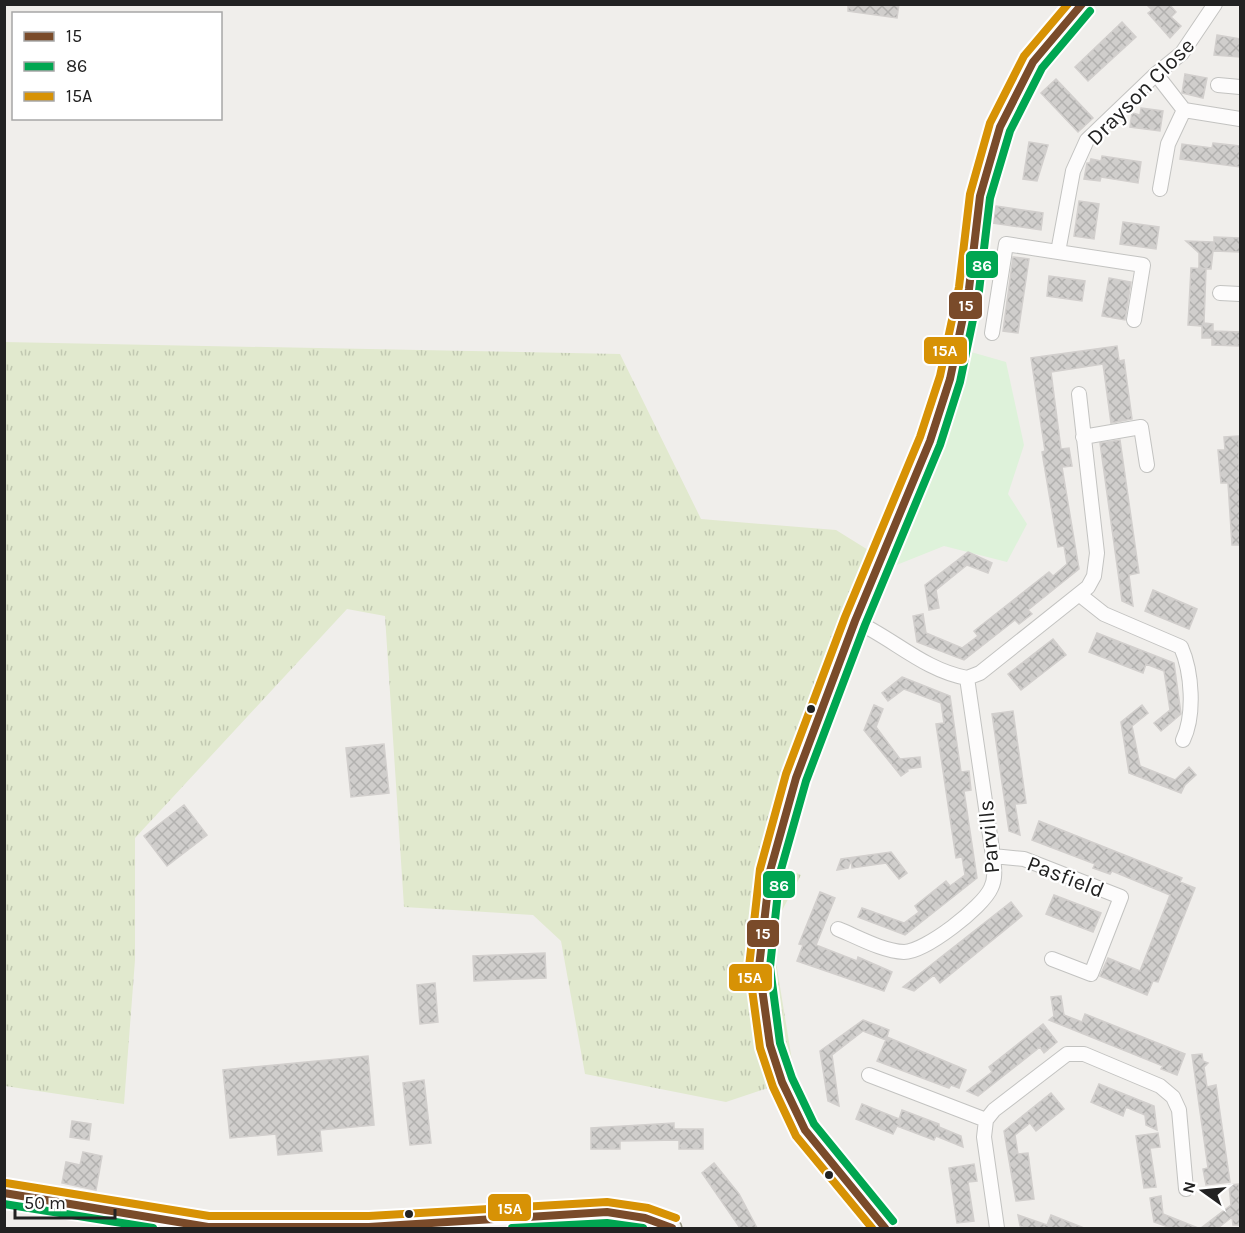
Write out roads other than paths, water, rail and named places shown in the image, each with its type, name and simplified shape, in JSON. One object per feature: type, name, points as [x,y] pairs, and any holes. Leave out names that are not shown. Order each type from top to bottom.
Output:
[{"type":"street","points":[[885,1228],[805,1130],[782,1083],[770,1045],[759,967],[775,846],[796,778],[855,621],[930,441],[950,379],[969,289],[980,196],[989,159],[1000,128],[1033,62],[1055,32],[1082,4]]},
{"type":"street","name":"Drayson Close","points":[[1058,252],[1073,171],[1083,146],[1094,131],[1182,53],[1209,17],[1215,4]]},
{"type":"street","points":[[1156,74],[1184,110],[1240,119]]},
{"type":"street","points":[[1218,85],[1240,87]]},
{"type":"street","points":[[1160,189],[1168,144],[1184,110]]},
{"type":"street","points":[[992,333],[1006,244],[1143,265],[1134,320]]},
{"type":"street","points":[[1220,293],[1240,294]]},
{"type":"street","points":[[855,621],[879,632],[923,663],[967,678],[980,673],[1080,595],[1094,576],[1097,564],[1079,394]]},
{"type":"street","points":[[1083,437],[1141,427],[1147,465]]},
{"type":"street","points":[[1080,595],[1104,614],[1181,647],[1188,662],[1190,726],[1183,740]]},
{"type":"street","name":"Parvills","points":[[838,929],[889,949],[903,952],[915,950],[929,944],[984,899],[995,877],[967,678]]},
{"type":"street","name":"Pasfield","points":[[993,856],[1024,860],[1121,897],[1091,974],[1052,959]]},
{"type":"street","points":[[997,1228],[984,1137],[986,1120],[994,1110],[1067,1054],[1084,1054],[1160,1086],[1173,1097],[1179,1110],[1186,1189]]},
{"type":"street","points":[[869,1075],[986,1120]]},
{"type":"street","points":[[4,1193],[208,1227],[369,1228],[579,1220],[607,1212],[645,1218],[672,1228]]}]
